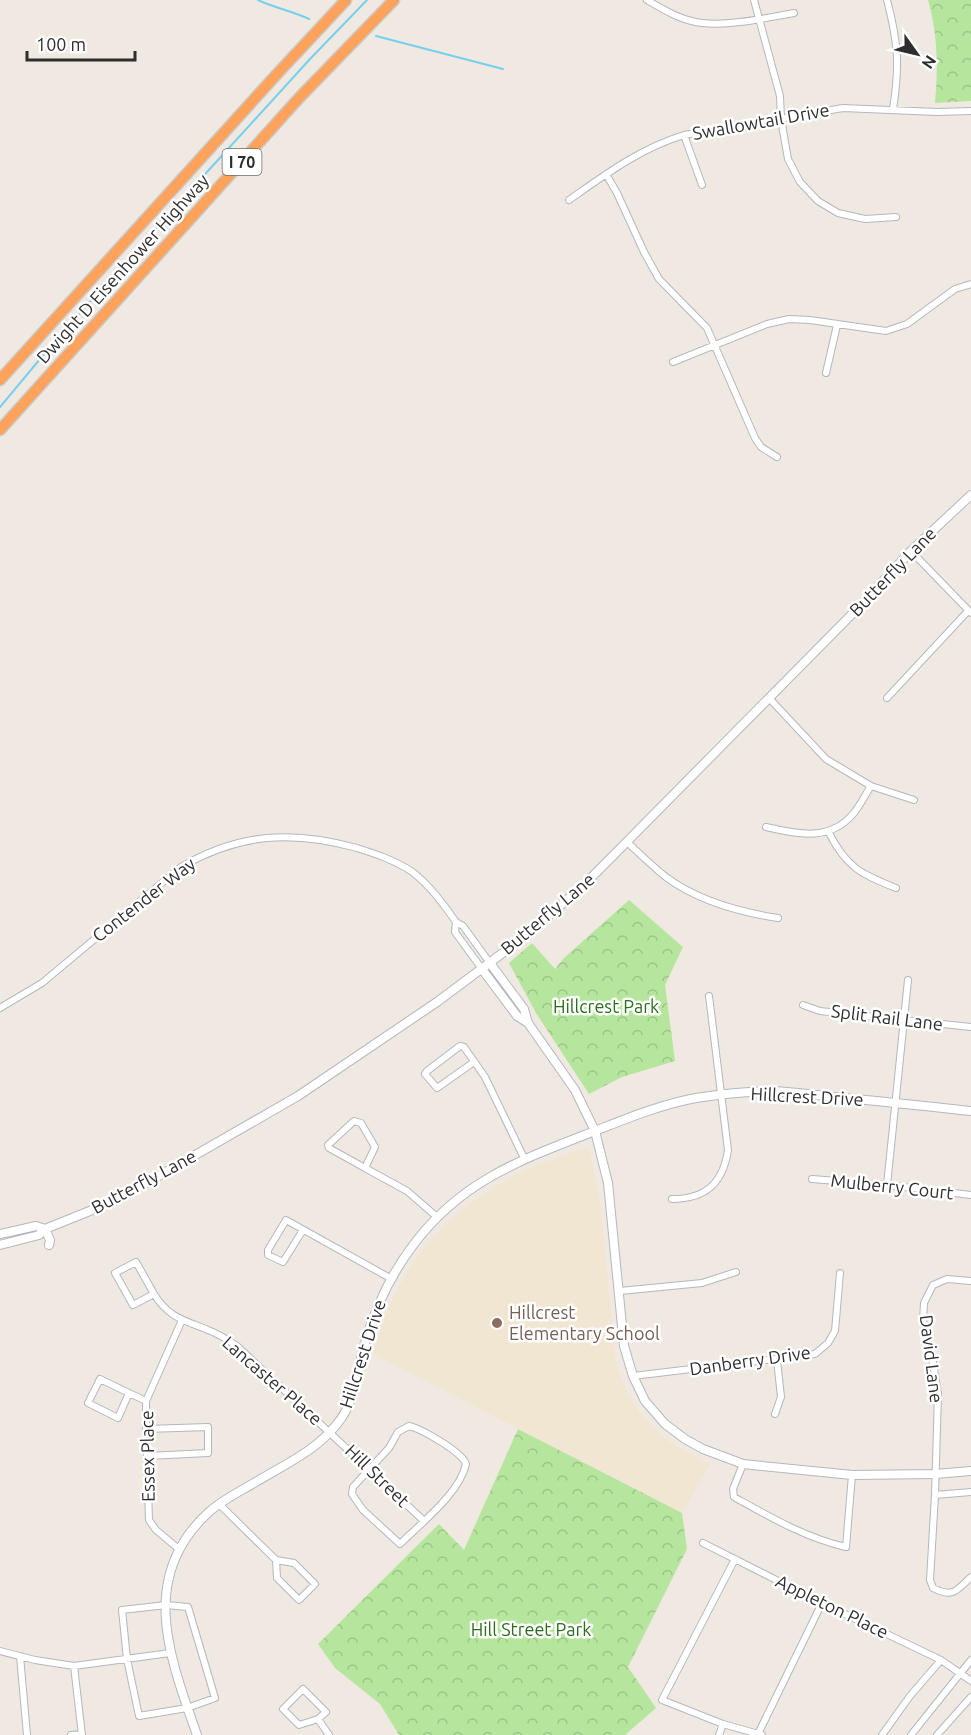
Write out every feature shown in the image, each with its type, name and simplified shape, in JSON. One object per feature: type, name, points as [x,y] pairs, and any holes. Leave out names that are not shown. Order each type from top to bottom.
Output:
[{"type":"highway","name":"Dwight D Eisenhower Highway","points":[[0,380],[276,74],[346,0]]},
{"type":"highway","name":"Dwight D Eisenhower Highway","points":[[0,430],[300,97],[394,0]]},
{"type":"street","points":[[647,0],[668,12],[701,23],[728,23],[794,13]]},
{"type":"street","points":[[754,0],[780,96],[781,119],[791,165],[800,182],[818,201],[851,218],[896,217]]},
{"type":"street","points":[[887,0],[898,54],[893,109]]},
{"type":"street","name":"Swallowtail Drive","points":[[569,200],[606,174],[663,142],[684,135],[843,108],[971,111]]},
{"type":"street","points":[[684,135],[702,185]]},
{"type":"street","points":[[606,174],[618,193],[644,252],[659,279],[707,328],[755,438],[761,447],[777,457]]},
{"type":"street","points":[[673,362],[767,324],[789,319],[810,320],[874,331],[898,328],[916,319],[955,289],[971,284]]},
{"type":"street","points":[[826,373],[837,325]]},
{"type":"street","name":"Butterfly Lane","points":[[0,1245],[42,1232],[117,1200],[298,1096],[437,1002],[490,963],[547,918],[627,842],[911,551],[971,495]]},
{"type":"street","points":[[887,698],[969,612],[911,551]]},
{"type":"street","points":[[769,698],[826,759],[871,786],[914,800]]},
{"type":"street","points":[[766,827],[794,833],[829,833],[853,814],[871,786]]},
{"type":"street","points":[[829,833],[838,851],[862,875],[896,888]]},
{"type":"street","name":"Contender Way","points":[[0,1008],[42,983],[181,867],[214,850],[247,840],[272,837],[299,836],[321,839],[395,861],[428,887],[456,922],[463,926],[490,963]]},
{"type":"street","points":[[627,842],[667,878],[712,902],[749,914],[778,918]]},
{"type":"street","name":"Contender Way","points":[[456,922],[455,932],[482,969]]},
{"type":"street","points":[[490,963],[524,1009],[528,1023],[575,1090],[595,1131],[608,1183],[624,1346],[633,1376],[645,1401],[685,1440],[743,1464],[852,1475],[971,1471]]},
{"type":"street","points":[[482,969],[517,1016],[528,1023]]},
{"type":"street","points":[[887,1185],[908,980]]},
{"type":"street","points":[[672,1199],[691,1197],[710,1187],[722,1174],[728,1150],[709,996]]},
{"type":"street","name":"Split Rail Lane","points":[[803,1005],[819,1011],[971,1027]]},
{"type":"street","points":[[474,1062],[436,1088],[425,1074],[462,1046],[474,1062],[485,1077],[524,1158]]},
{"type":"street","name":"Hillcrest Drive","points":[[197,1735],[170,1653],[166,1623],[167,1583],[180,1550],[197,1525],[219,1504],[312,1448],[338,1424],[349,1403],[378,1302],[390,1278],[413,1244],[437,1216],[476,1184],[524,1158],[595,1131],[651,1111],[721,1094],[772,1091],[971,1111]]},
{"type":"street","points":[[365,1168],[375,1147],[361,1124],[354,1121],[329,1143],[329,1148],[365,1168],[407,1191],[437,1216]]},
{"type":"street","name":"Mulberry Court","points":[[812,1179],[971,1195]]},
{"type":"street","points":[[303,1230],[283,1262],[268,1255],[268,1250],[286,1220],[390,1278]]},
{"type":"street","name":"Butterfly Lane","points":[[0,1234],[36,1226],[42,1232]]},
{"type":"street","name":"Lancaster Place","points":[[154,1294],[133,1305],[115,1273],[136,1262],[154,1294],[167,1311],[182,1320],[210,1330],[237,1346],[330,1431]]},
{"type":"street","points":[[620,1291],[702,1283],[736,1272]]},
{"type":"street","name":"Danberry Drive","points":[[633,1376],[815,1354],[828,1343],[835,1331],[840,1273]]},
{"type":"street","name":"David Lane","points":[[965,1583],[956,1592],[945,1594],[933,1588],[930,1580],[938,1394],[931,1350],[923,1321],[924,1303],[933,1285],[947,1279],[971,1281]]},
{"type":"street","name":"Essex Place","points":[[180,1550],[156,1530],[149,1520],[146,1429],[147,1401],[182,1320]]},
{"type":"street","points":[[775,1413],[781,1397],[777,1360]]},
{"type":"street","points":[[129,1394],[118,1418],[88,1403],[100,1379],[147,1401]]},
{"type":"street","points":[[409,1426],[422,1431],[461,1456],[466,1464],[461,1480],[424,1521],[400,1544],[363,1510],[352,1494],[353,1487],[389,1448],[398,1432],[409,1426]]},
{"type":"street","points":[[146,1429],[208,1427],[208,1453],[148,1456]]},
{"type":"street","name":"Hill Street","points":[[330,1431],[424,1521]]},
{"type":"street","points":[[743,1464],[733,1489],[734,1497],[821,1542],[846,1547],[852,1475]]},
{"type":"street","points":[[935,1495],[971,1492]]},
{"type":"street","points":[[219,1504],[276,1560],[294,1563],[315,1584],[299,1600],[277,1578],[276,1560]]},
{"type":"street","name":"Appleton Place","points":[[703,1543],[941,1660],[971,1681]]},
{"type":"street","points":[[735,1559],[662,1700],[723,1724],[760,1734],[822,1603]]},
{"type":"street","points":[[971,1577],[965,1583],[971,1590]]},
{"type":"street","points":[[166,1605],[188,1606],[215,1698],[187,1708],[139,1716],[127,1659],[122,1610],[166,1605]]},
{"type":"street","points":[[0,1651],[74,1666],[170,1653]]},
{"type":"street","points":[[20,1656],[27,1735]]},
{"type":"street","points":[[882,1735],[910,1696],[941,1660]]},
{"type":"street","points":[[911,1735],[971,1660]]},
{"type":"street","points":[[71,1735],[82,1734],[74,1666]]},
{"type":"street","points":[[303,1689],[326,1712],[318,1719],[299,1725],[283,1709],[303,1689]]},
{"type":"street","points":[[937,1735],[971,1697]]},
{"type":"street","points":[[318,1719],[329,1735]]},
{"type":"street","points":[[719,1735],[723,1724]]},
{"type":"shaded area","name":"Hillcrest Elementary School","points":[[585,1148],[590,1152],[600,1202],[616,1365],[629,1396],[639,1412],[666,1440],[710,1464],[682,1513],[373,1354],[387,1310],[418,1255],[432,1238],[463,1208],[511,1177],[536,1165]]},
{"type":"green space","points":[[928,0],[971,0],[971,101],[935,103],[936,51],[934,26]]},
{"type":"green space","name":"Hillcrest Park","points":[[629,900],[683,947],[665,985],[675,1061],[622,1077],[589,1094],[536,1013],[509,963],[532,943],[555,969],[564,958]]},
{"type":"green space","name":"Hill Street Park","points":[[518,1429],[682,1513],[687,1549],[628,1667],[656,1708],[625,1735],[399,1735],[380,1704],[335,1668],[318,1644],[439,1524],[464,1550]]},
{"type":"waterway","points":[[258,0],[309,19]]},
{"type":"waterway","points":[[0,407],[55,341],[166,217],[367,0]]},
{"type":"waterway","points":[[376,36],[503,69]]},
{"type":"place","name":"Hillcrest Elementary School","points":[[497,1323]]}]
